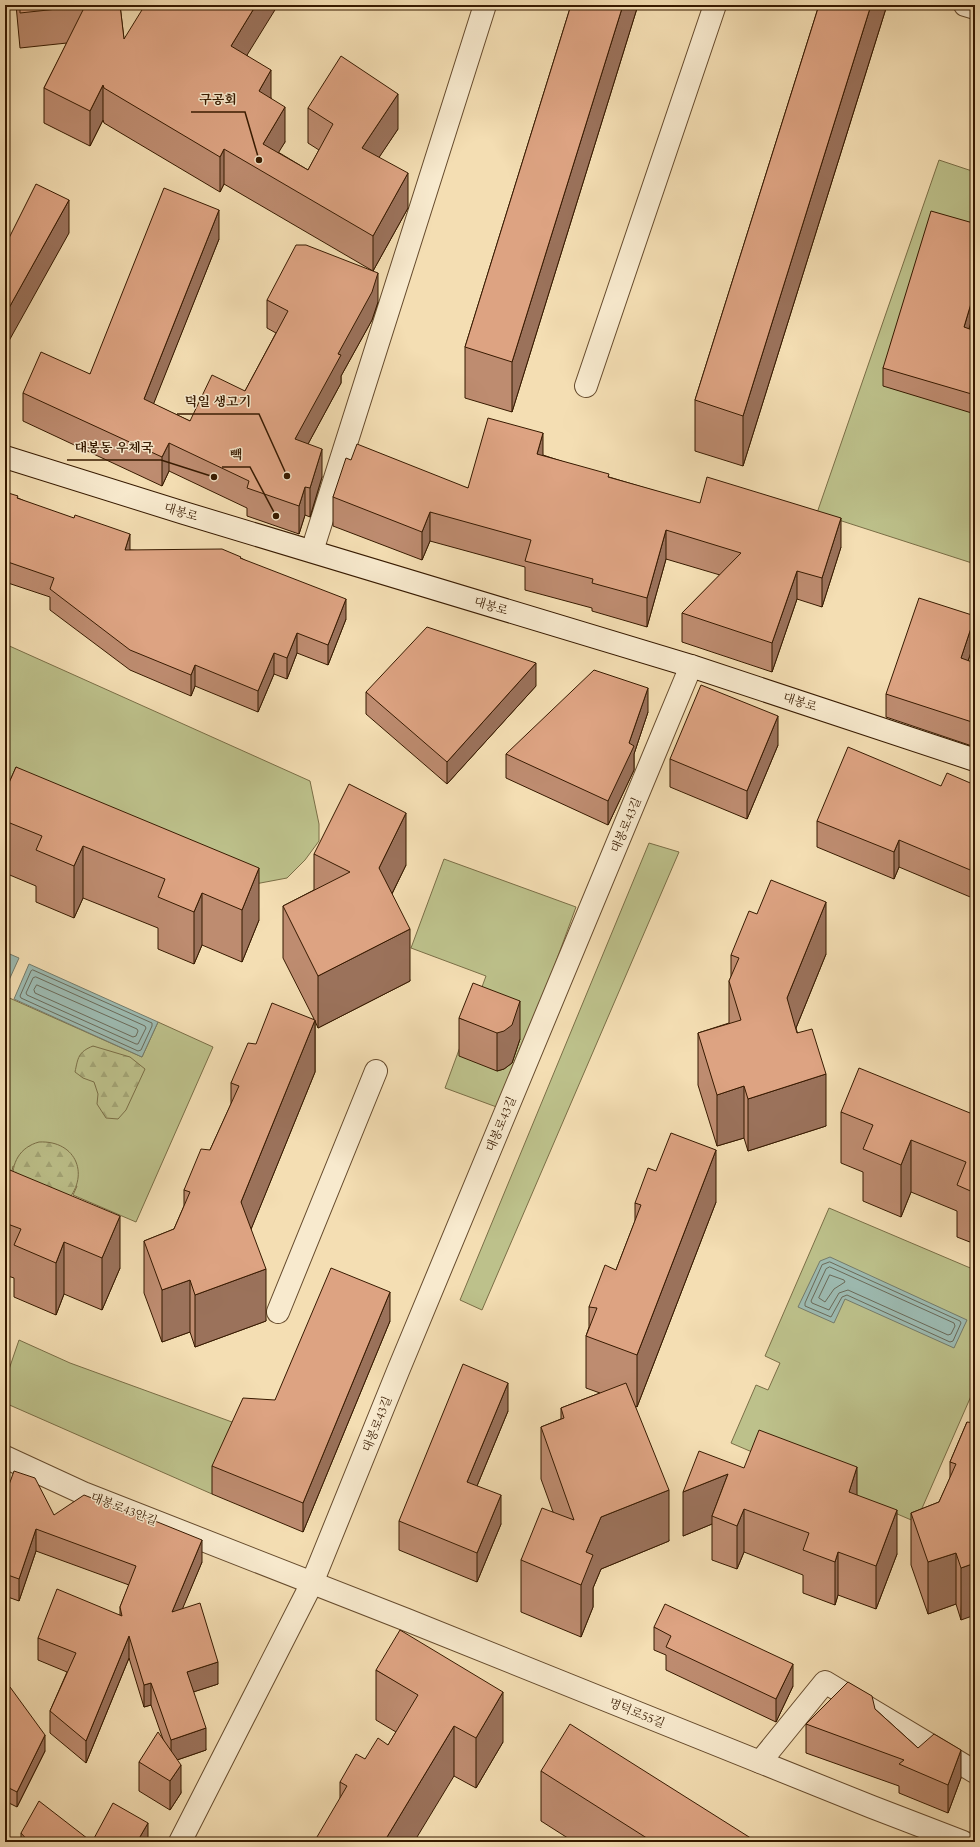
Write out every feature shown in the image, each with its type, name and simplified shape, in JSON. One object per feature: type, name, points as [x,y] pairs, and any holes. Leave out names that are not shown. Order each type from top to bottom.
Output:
[{"type":"street","points":[[312,551],[485,5]]},
{"type":"street","points":[[586,386],[715,5]]},
{"type":"street","points":[[965,5],[975,8]]},
{"type":"street","name":"대봉로","points":[[5,457],[691,666],[975,760]]},
{"type":"street","name":"대봉로43길","points":[[180,1842],[312,1583],[401,1364],[691,666]]},
{"type":"street","points":[[278,1312],[376,1071]]},
{"type":"street","name":"대봉로43안길","points":[[5,1457],[82,1493],[312,1583]]},
{"type":"street","name":"명덕로55길","points":[[312,1583],[963,1842]]},
{"type":"street","points":[[760,1762],[825,1682],[975,1772]]},
{"type":"street","points":[[967,1842],[975,1831]]},
{"type":"green space","points":[[939,160],[975,172],[975,564],[817,513]]},
{"type":"green space","points":[[5,644],[310,781],[319,824],[319,841],[305,860],[287,878],[218,891],[5,796]]},
{"type":"green space","points":[[649,843],[679,852],[482,1310],[460,1300]]},
{"type":"green space","points":[[444,859],[576,907],[502,1109],[445,1088],[486,976],[411,948]]},
{"type":"green space","points":[[5,996],[142,1057],[158,1022],[213,1047],[136,1222],[73,1195],[77,1186],[13,1166],[12,1171],[5,1168]]},
{"type":"green space","points":[[93,1046],[130,1057],[145,1069],[126,1110],[118,1119],[106,1118],[97,1104],[98,1094],[94,1082],[83,1078],[75,1072],[77,1063],[82,1053]]},
{"type":"green space","points":[[39,1142],[52,1143],[63,1147],[71,1154],[76,1162],[78,1172],[77,1182],[73,1193],[65,1203],[13,1182],[15,1162],[18,1157],[32,1144]]},
{"type":"green space","points":[[829,1208],[975,1270],[975,1387],[916,1522],[731,1443],[756,1385],[768,1390],[780,1363],[765,1356]]},
{"type":"green space","points":[[19,1340],[70,1363],[243,1426],[212,1494],[5,1403],[5,1381]]},
{"type":"water","points":[[5,952],[19,958],[5,989]]},
{"type":"water","points":[[29,964],[158,1022],[142,1057],[14,999]]},
{"type":"water","points":[[830,1257],[967,1320],[954,1348],[845,1299],[834,1323],[798,1307],[820,1261]]},
{"type":"building","points":[[20,5],[120,5],[124,39],[145,5],[256,5],[231,46],[271,70],[259,91],[285,107],[263,144],[308,170],[333,124],[308,108],[341,56],[398,94],[362,148],[408,173],[373,236],[224,149],[220,157],[104,88],[103,85],[90,111],[44,88],[85,6],[20,13]]},
{"type":"building","points":[[571,5],[623,5],[512,362],[465,347]]},
{"type":"building","points":[[819,5],[871,5],[743,416],[695,400]]},
{"type":"building","points":[[36,184],[69,200],[5,315],[5,246]]},
{"type":"building","points":[[164,188],[219,210],[144,399],[190,421],[212,375],[245,391],[288,311],[267,300],[296,245],[306,245],[378,273],[372,292],[338,354],[341,355],[295,439],[322,449],[310,488],[305,487],[299,506],[247,488],[249,481],[169,443],[162,457],[23,393],[41,352],[90,374]]},
{"type":"building","points":[[931,211],[973,223],[975,216],[975,290],[964,327],[975,331],[975,395],[883,368]]},
{"type":"building","points":[[488,418],[543,433],[537,454],[609,474],[608,477],[700,503],[707,477],[841,518],[822,578],[797,571],[772,643],[682,613],[741,553],[666,530],[647,598],[592,583],[593,579],[525,561],[531,540],[430,512],[422,532],[333,497],[346,458],[351,460],[357,444],[468,488]]},
{"type":"building","points":[[5,492],[18,496],[17,498],[74,518],[75,515],[130,534],[125,550],[222,549],[241,557],[240,558],[346,599],[328,645],[297,633],[287,658],[274,653],[258,691],[195,665],[191,675],[130,650],[50,589],[54,578],[5,561],[5,548],[8,540],[5,539]]},
{"type":"building","points":[[919,598],[975,616],[961,658],[975,663],[975,723],[886,694]]},
{"type":"building","points":[[427,627],[536,663],[447,762],[366,692]]},
{"type":"building","points":[[594,670],[648,688],[629,743],[634,746],[608,801],[506,754]]},
{"type":"building","points":[[701,685],[778,716],[747,791],[670,759]]},
{"type":"building","points":[[848,747],[941,786],[947,773],[975,785],[975,872],[899,840],[894,852],[817,821]]},
{"type":"building","points":[[16,767],[259,868],[242,910],[202,893],[194,912],[158,897],[165,879],[83,846],[74,866],[36,850],[42,836],[5,821],[5,792]]},
{"type":"building","points":[[349,784],[406,813],[379,868],[410,929],[318,976],[283,906],[350,872],[314,854]]},
{"type":"building","points":[[771,880],[826,902],[787,998],[797,1033],[812,1029],[826,1074],[748,1099],[744,1086],[717,1095],[698,1033],[741,1020],[729,981],[739,958],[731,955],[749,911],[757,914]]},
{"type":"building","points":[[473,983],[520,1001],[512,1025],[504,1031],[497,1033],[459,1018]]},
{"type":"building","points":[[272,1003],[315,1020],[241,1202],[266,1269],[195,1295],[190,1280],[162,1290],[144,1241],[174,1229],[190,1192],[184,1190],[201,1149],[210,1150],[239,1086],[231,1083],[248,1043],[256,1044]]},
{"type":"building","points":[[859,1068],[975,1115],[975,1193],[957,1185],[966,1162],[911,1140],[901,1165],[863,1149],[873,1125],[841,1112]]},
{"type":"building","points":[[671,1133],[716,1150],[637,1355],[586,1336],[597,1308],[589,1307],[605,1265],[616,1270],[641,1205],[635,1203],[648,1168],[656,1171]]},
{"type":"building","points":[[5,1168],[120,1216],[102,1258],[64,1242],[56,1263],[14,1245],[21,1229],[5,1223]]},
{"type":"building","points":[[331,1268],[390,1292],[303,1503],[212,1466],[243,1398],[275,1400]]},
{"type":"building","points":[[463,1364],[508,1383],[467,1482],[501,1495],[477,1553],[399,1521]]},
{"type":"building","points":[[626,1383],[669,1490],[601,1517],[586,1552],[593,1555],[581,1585],[521,1560],[542,1508],[574,1520],[541,1427],[564,1418],[561,1408]]},
{"type":"building","points":[[967,1422],[975,1423],[975,1563],[961,1568],[956,1553],[928,1562],[911,1513],[939,1502],[956,1464],[950,1462]]},
{"type":"building","points":[[759,1430],[857,1467],[849,1492],[897,1510],[876,1566],[838,1552],[835,1562],[803,1550],[809,1533],[744,1509],[737,1526],[712,1516],[728,1474],[683,1492],[699,1451],[744,1468]]},
{"type":"building","points":[[14,1471],[35,1478],[54,1515],[84,1495],[202,1540],[172,1612],[200,1603],[218,1662],[187,1672],[206,1728],[171,1740],[151,1683],[144,1685],[129,1636],[86,1741],[50,1711],[76,1653],[38,1638],[57,1589],[122,1616],[120,1607],[136,1566],[36,1529],[19,1579],[5,1574],[5,1493]]},
{"type":"building","points":[[665,1604],[793,1664],[776,1699],[666,1647],[671,1636],[654,1627]]},
{"type":"building","points":[[400,1630],[503,1692],[476,1738],[454,1726],[384,1842],[314,1842],[347,1786],[340,1782],[356,1754],[365,1759],[378,1738],[388,1745],[418,1695],[376,1670]]},
{"type":"building","points":[[848,1682],[872,1696],[875,1709],[918,1748],[934,1734],[961,1750],[948,1785],[899,1764],[904,1760],[806,1724]]},
{"type":"building","points":[[10,1687],[45,1735],[17,1792],[5,1786],[5,1697]]},
{"type":"building","points":[[570,1724],[757,1842],[653,1842],[541,1771]]},
{"type":"building","points":[[158,1732],[181,1765],[170,1781],[139,1762]]},
{"type":"building","points":[[39,1801],[92,1842],[29,1842],[21,1833]]},
{"type":"building","points":[[113,1803],[148,1823],[137,1842],[92,1842]]},
{"type":"place","name":"구공회","points":[[259,160]]},
{"type":"place","name":"덕일 생고기","points":[[287,476]]},
{"type":"place","name":"대봉동 우체국","points":[[214,477]]},
{"type":"place","name":"빽","points":[[276,516]]}]
